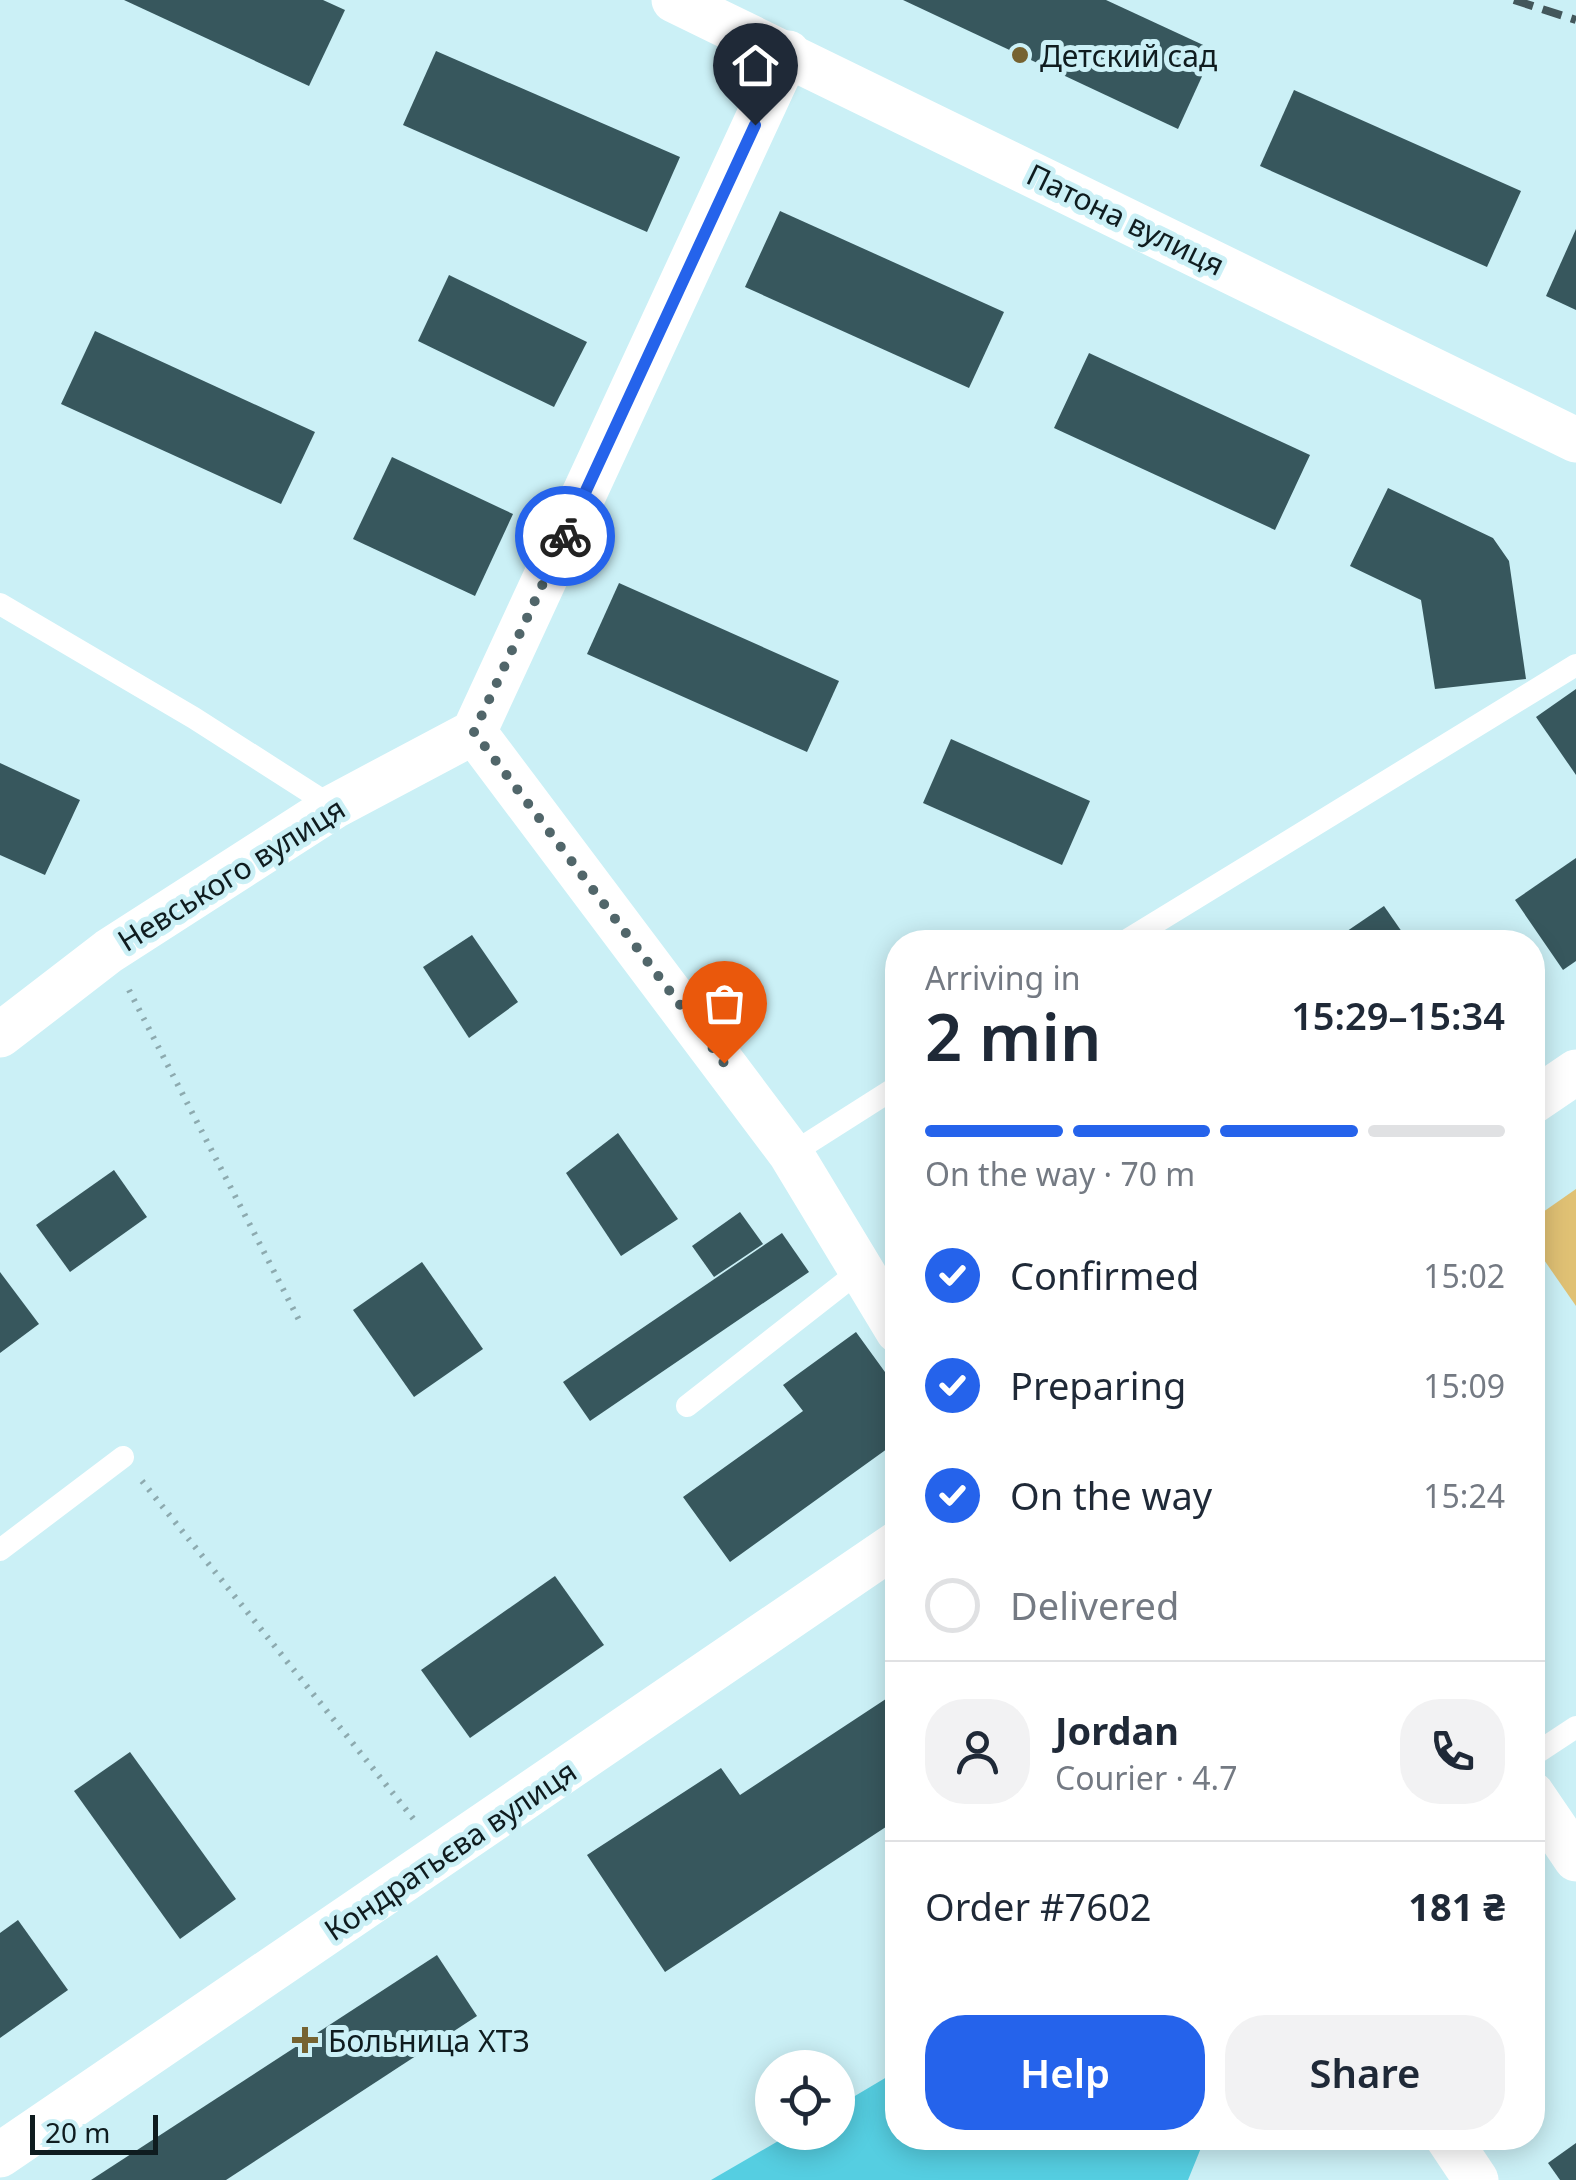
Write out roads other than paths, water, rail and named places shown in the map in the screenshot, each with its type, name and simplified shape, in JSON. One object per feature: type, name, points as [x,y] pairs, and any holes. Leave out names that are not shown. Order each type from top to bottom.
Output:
[{"type":"street","name":"Патона вулиця","points":[[674,0],[1576,440]]},
{"type":"street","points":[[788,53],[474,732],[792,1154],[885,1309]]},
{"type":"street","name":"Невського вулиця","points":[[0,1034],[109,951],[333,807],[474,732]]},
{"type":"street","points":[[1545,1093],[1576,1072]]},
{"type":"street","name":"Кондратьєва вулиця","points":[[0,2155],[885,1552]]},
{"type":"street","points":[[1545,1813],[1576,1859]]},
{"type":"street","points":[[1456,2150],[1476,2180]]},
{"type":"lane","points":[[0,604],[194,718],[333,807]]},
{"type":"lane","points":[[1144,930],[1576,665]]},
{"type":"lane","points":[[792,1154],[885,1094]]},
{"type":"lane","points":[[687,1406],[862,1270]]},
{"type":"lane","points":[[0,1550],[122,1457]]},
{"type":"lane","points":[[1545,1747],[1576,1727]]},
{"type":"water","points":[[885,2078],[885,2150],[1200,2150],[1188,2180],[711,2180],[763,2150],[855,2150],[855,2096]]},
{"type":"railway","points":[[1514,0],[1576,20]]},
{"type":"place","name":"Детский сад","points":[[1020,55]]},
{"type":"place","name":"Больница ХТЗ","points":[[305,2040]]}]
